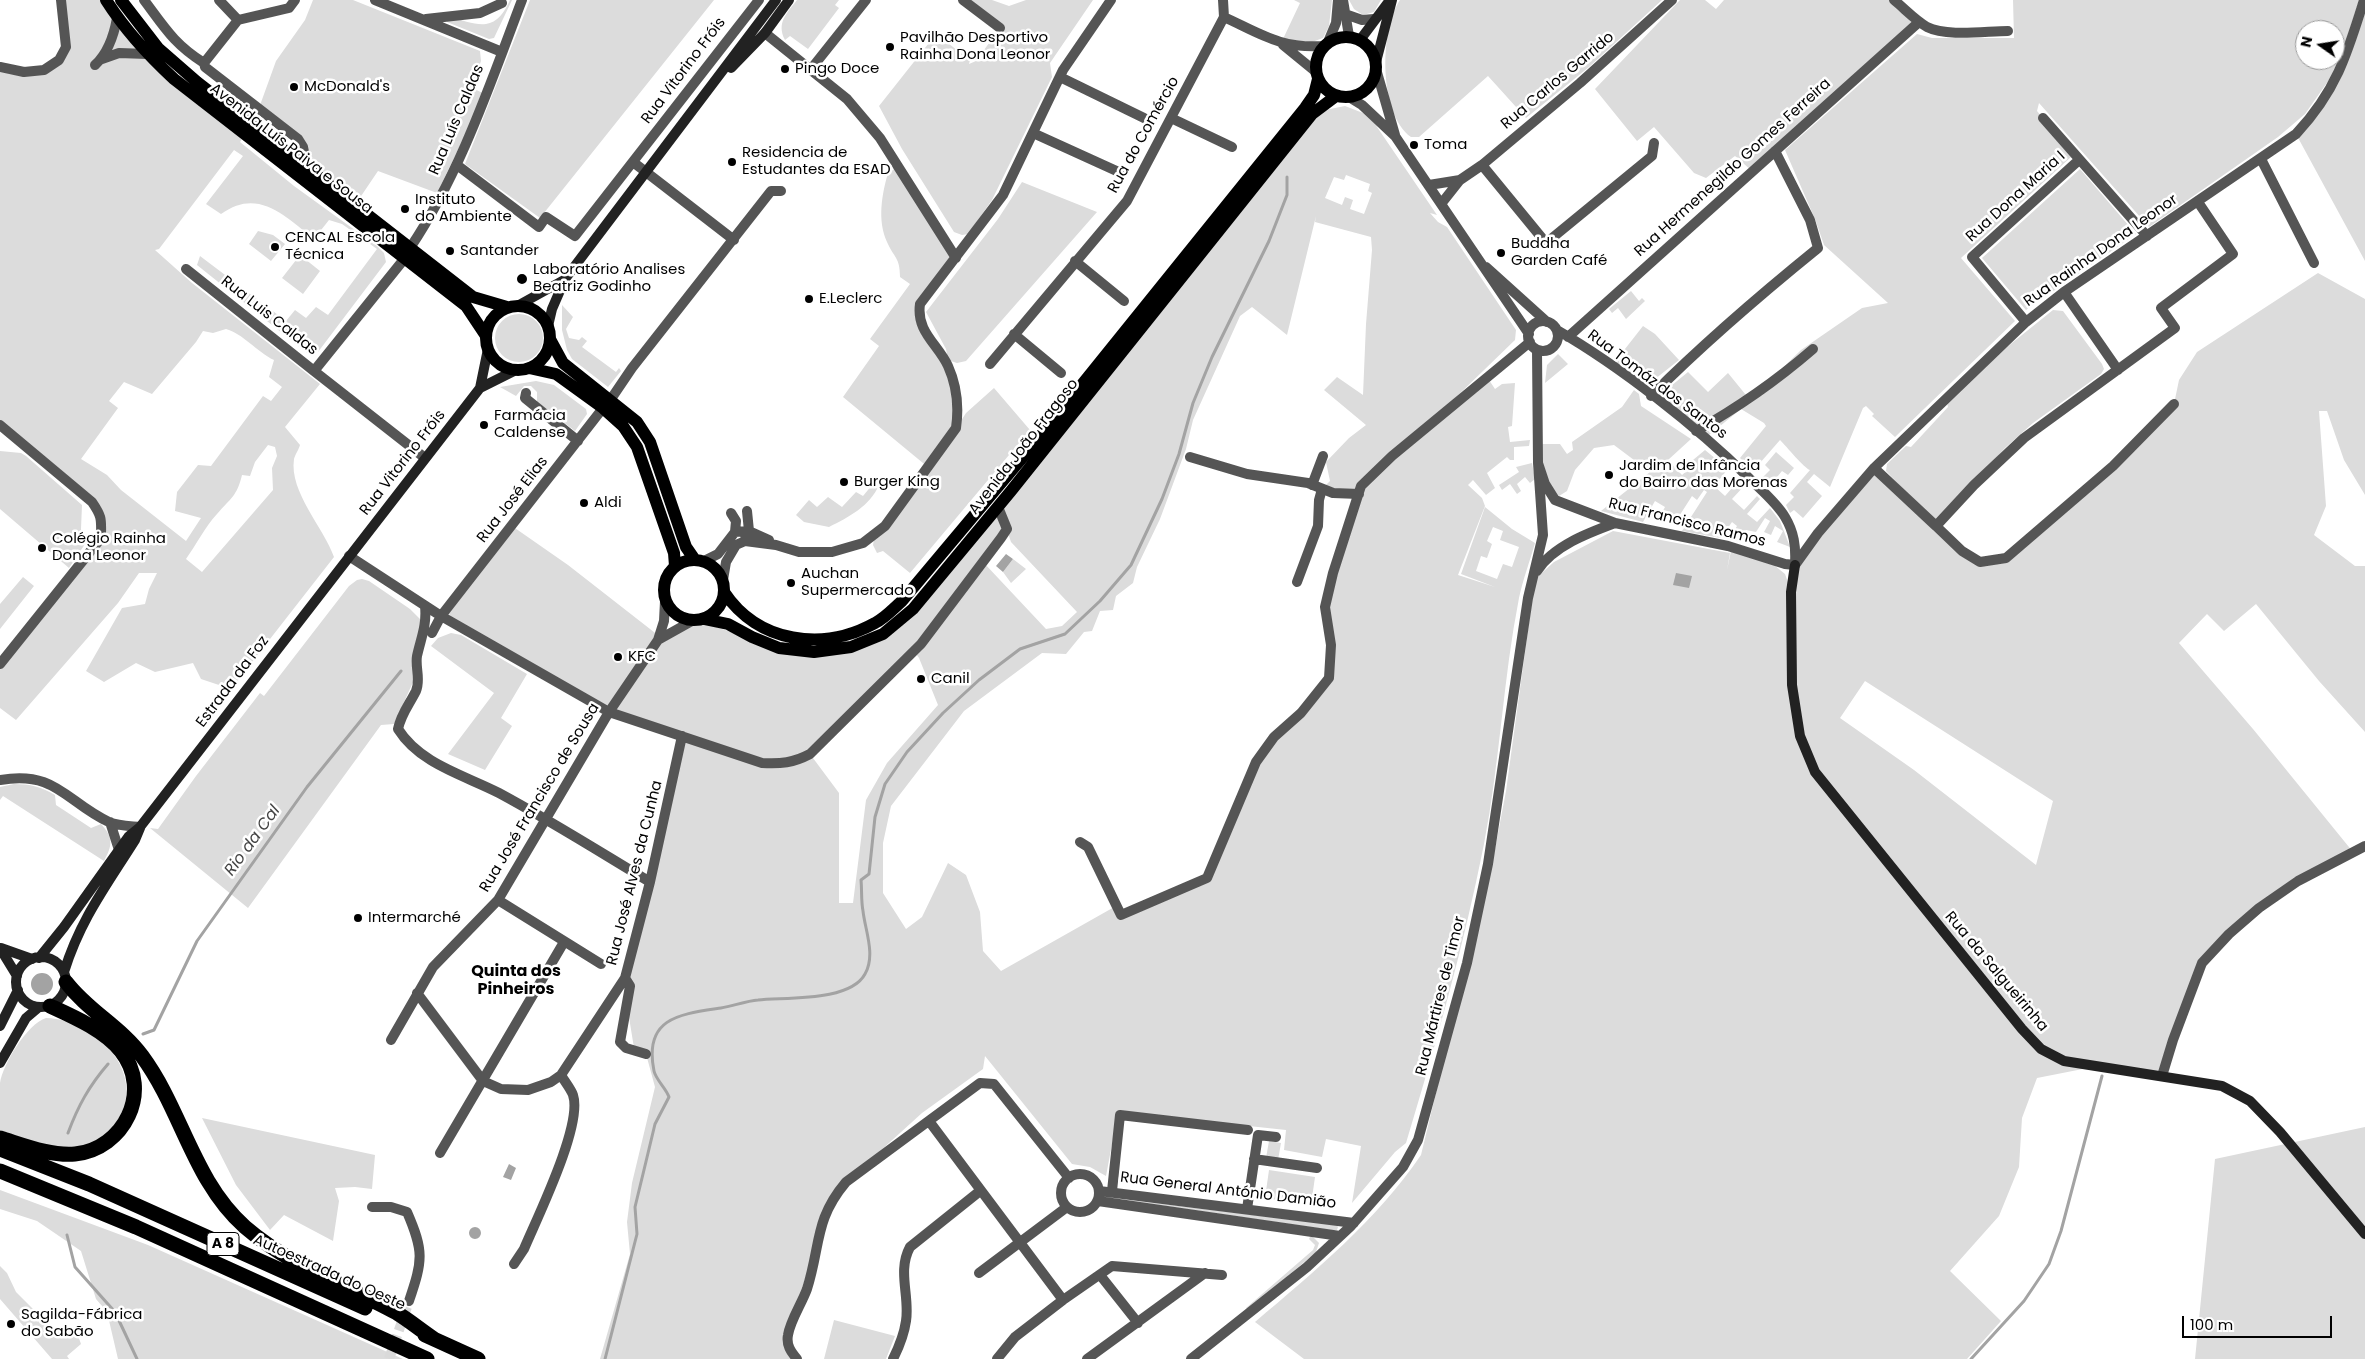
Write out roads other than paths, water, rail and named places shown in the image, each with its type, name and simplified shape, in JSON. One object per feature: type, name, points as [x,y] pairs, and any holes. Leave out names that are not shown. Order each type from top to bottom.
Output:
[{"type":"highway","points":[[65,977],[85,1004],[123,1034],[142,1055],[165,1091],[204,1177],[244,1225],[268,1245],[295,1262],[398,1314],[434,1339]]},
{"type":"highway","points":[[6,1145],[60,1154],[96,1149],[115,1136],[128,1118],[132,1107],[134,1081],[131,1069],[120,1050],[94,1030],[44,1007]]},
{"type":"highway","name":"Autoestrada do Oeste","points":[[6,1145],[478,1359]]},
{"type":"highway","name":"A 8","points":[[0,1171],[136,1227],[427,1359]]},
{"type":"main road","name":"Avenida Luís Paiva e Sousa","points":[[106,0],[117,18],[147,54],[174,79],[407,253],[473,297],[513,306]]},
{"type":"main road","name":"Avenida Luís Paiva e Sousa","points":[[121,0],[158,48],[182,70],[307,167],[466,306],[487,342]]},
{"type":"main road","name":"Rua Vitorino Fróis","points":[[549,333],[552,309],[565,279],[776,0]]},
{"type":"main road","name":"Rua Vitorino Fróis","points":[[702,100],[765,33],[789,0]]},
{"type":"main road","points":[[1354,38],[1391,0]]},
{"type":"main road","points":[[1376,66],[1373,53],[1354,38],[1338,37],[1326,44],[1317,58],[1317,76],[1323,86],[1343,96],[1368,88],[1376,66],[1391,0]]},
{"type":"main road","points":[[755,26],[765,33]]},
{"type":"main road","name":"Avenida João Fragoso","points":[[723,586],[736,608],[752,623],[782,636],[814,639],[848,635],[876,622],[902,601],[1038,439],[1305,108],[1314,95],[1317,76]]},
{"type":"main road","name":"Avenida João Fragoso","points":[[698,620],[728,624],[779,648],[814,652],[850,648],[883,634],[913,609],[998,507],[1312,114],[1343,96]]},
{"type":"main road","name":"Rua Vitorino Fróis","points":[[513,306],[565,279]]},
{"type":"main road","points":[[675,566],[674,553],[637,447],[607,404],[564,363],[537,312],[513,306],[492,318],[487,342],[499,364],[516,370],[529,368],[556,374],[607,404],[637,422],[650,442],[686,547],[700,560],[718,572],[723,586],[718,608],[698,620],[676,615],[665,601],[664,583],[675,566],[683,561],[700,560]]},
{"type":"main road","points":[[529,368],[544,357],[549,333]]},
{"type":"main road","name":"Rua Vitorino Fróis","points":[[480,388],[487,342]]},
{"type":"main road","name":"Rua Vitorino Fróis","points":[[349,556],[480,388],[516,370]]},
{"type":"main road","name":"Estrada da Foz","points":[[35,958],[64,927],[129,836],[140,827],[349,556]]},
{"type":"main road","name":"Rua da Salgueirinha","points":[[1795,565],[1791,592],[1792,685],[1800,736],[1815,772],[2016,1022],[2041,1049],[2064,1061],[2222,1086],[2250,1101],[2280,1132],[2365,1234]]},
{"type":"main road","name":"Estrada da Foz","points":[[65,977],[72,946],[81,924],[135,840],[140,827]]},
{"type":"main road","points":[[0,948],[17,976],[18,990],[26,1002],[44,1007]]},
{"type":"main road","points":[[0,948],[35,958],[54,961],[65,977],[62,997],[26,1018],[0,1063]]},
{"type":"main road","points":[[17,976],[25,964],[35,958]]},
{"type":"main road","points":[[0,1026],[18,990]]},
{"type":"street","points":[[0,67],[24,72],[44,70],[59,60],[66,47],[61,0]]},
{"type":"street","points":[[144,0],[169,36],[187,53],[204,63],[205,67],[298,139],[303,147],[307,167]]},
{"type":"street","points":[[219,0],[238,20]]},
{"type":"street","points":[[204,63],[238,20],[289,8],[295,0]]},
{"type":"street","points":[[375,0],[502,52]]},
{"type":"street","name":"Rua Luís Caldas","points":[[407,253],[457,166],[522,0]]},
{"type":"street","name":"Rua Vitorino Fróis","points":[[457,166],[539,226],[546,217],[575,236],[758,0]]},
{"type":"street","points":[[963,0],[1000,28]]},
{"type":"street","points":[[736,545],[745,542],[776,545],[800,552],[832,552],[863,543],[885,526],[929,468],[956,428],[958,411],[954,381],[948,365],[930,341],[920,322],[920,304],[1003,195],[1060,77],[1111,0]]},
{"type":"street","points":[[1223,0],[1224,17],[1280,42],[1304,47],[1326,44],[1336,23],[1338,0]]},
{"type":"street","points":[[1342,0],[1354,38]]},
{"type":"street","name":"Rua Carlos Garrido","points":[[1441,204],[1460,180],[1482,165],[1580,83],[1672,0]]},
{"type":"street","points":[[1894,0],[1930,28],[1947,32],[2008,31]]},
{"type":"street","name":"Rua Rainha Dona Leonor","points":[[1795,565],[1818,533],[1874,468],[2026,322],[2064,292],[2296,134],[2316,111],[2332,87],[2346,58],[2364,0]]},
{"type":"street","points":[[812,69],[863,1]]},
{"type":"street","points":[[423,19],[480,13],[502,3]]},
{"type":"street","points":[[1345,14],[1362,20],[1374,19]]},
{"type":"street","name":"Rua do Comércio","points":[[990,364],[1127,200],[1224,17]]},
{"type":"street","points":[[117,18],[114,34],[99,62],[119,53],[147,54]]},
{"type":"street","name":"Rua Hermenegildo Gomes Ferreira","points":[[1568,337],[1920,22]]},
{"type":"street","points":[[765,33],[847,99],[880,138],[956,258]]},
{"type":"street","points":[[1280,42],[1317,76]]},
{"type":"street","points":[[1376,66],[1396,136]]},
{"type":"street","points":[[1060,77],[1144,118]]},
{"type":"street","points":[[1343,96],[1362,105],[1396,136],[1529,338],[1538,350],[1548,350],[1554,347],[1558,337],[1557,330],[1501,278],[1478,260]]},
{"type":"street","points":[[1171,118],[1232,147]]},
{"type":"street","name":"Rua Dona Maria I","points":[[2043,118],[2148,236]]},
{"type":"street","points":[[1033,133],[1121,173]]},
{"type":"street","points":[[1482,165],[1546,243],[1652,156],[1654,142]]},
{"type":"street","points":[[1651,396],[1680,366],[1751,303],[1818,248],[1810,220],[1774,151]]},
{"type":"street","points":[[2261,159],[2314,263]]},
{"type":"street","name":"Rua Dona Maria I","points":[[2026,322],[1972,257],[2079,160]]},
{"type":"street","points":[[634,162],[734,240]]},
{"type":"street","name":"Rua Carlos Garrido","points":[[1429,186],[1460,180]]},
{"type":"street","name":"Rua José Elias","points":[[428,632],[437,627],[444,613],[607,404],[632,368],[771,192],[781,190]]},
{"type":"street","points":[[1936,526],[1974,485],[2024,438],[2175,328],[2161,308],[2233,254],[2198,202]]},
{"type":"street","name":"Rua Luis Caldas","points":[[186,269],[314,371],[407,253]]},
{"type":"street","points":[[1075,261],[1124,302]]},
{"type":"street","points":[[2064,292],[2118,370]]},
{"type":"street","points":[[1080,842],[1088,847],[1121,914],[1208,878],[1256,762],[1274,737],[1301,713],[1329,678],[1331,645],[1326,607],[1333,573],[1361,486],[1392,456],[1529,338],[1535,324],[1547,322]]},
{"type":"street","name":"Rua Tomáz dos Santos","points":[[1557,330],[1651,396],[1696,431],[1726,456],[1777,505],[1790,528],[1796,545],[1795,565]]},
{"type":"street","points":[[1014,334],[1061,373]]},
{"type":"street","points":[[1696,431],[1737,409],[1814,349]]},
{"type":"street","name":"Rua Francisco Ramos","points":[[1538,350],[1538,462],[1542,510],[1541,545]]},
{"type":"street","points":[[314,371],[425,458]]},
{"type":"street","points":[[526,393],[525,398],[578,441]]},
{"type":"street","points":[[1874,468],[1962,551],[1980,562],[2006,558],[2113,466],[2174,404]]},
{"type":"street","points":[[0,425],[92,502],[100,513],[101,538],[0,664]]},
{"type":"street","points":[[1190,456],[1247,474],[1312,485],[1333,493],[1359,494]]},
{"type":"street","points":[[1312,485],[1323,456]]},
{"type":"street","name":"Rua Francisco Ramos","points":[[1538,462],[1545,484],[1555,500],[1615,523],[1728,546],[1785,564],[1795,565]]},
{"type":"street","points":[[1298,582],[1318,526],[1319,500],[1322,489]]},
{"type":"street","points":[[349,556],[426,606],[444,613],[462,628],[609,712],[762,763],[780,764],[796,762],[810,754],[921,644],[998,545],[1006,529],[998,507]]},
{"type":"street","points":[[723,586],[726,562],[736,545],[749,531],[748,511]]},
{"type":"street","points":[[700,560],[718,554],[735,532],[736,521],[731,513]]},
{"type":"street","points":[[1531,581],[1540,566],[1555,551],[1598,529],[1615,523]]},
{"type":"street","points":[[735,532],[749,531],[764,536],[776,545]]},
{"type":"street","name":"Rua Mártires de Timor","points":[[1191,1359],[1248,1316],[1340,1236],[1354,1223],[1412,1154],[1437,1076],[1467,963],[1488,864],[1531,581],[1541,545]]},
{"type":"street","name":"Rua José Francisco de Sousa","points":[[391,1040],[433,967],[498,900],[609,712],[658,640],[664,620],[665,601]]},
{"type":"street","points":[[426,606],[428,632],[422,642],[417,658],[418,681],[415,692],[401,716],[398,729],[415,750],[426,758],[500,794],[650,882]]},
{"type":"street","name":"Rua José Francisco de Sousa","points":[[658,640],[676,628],[698,620]]},
{"type":"street","points":[[428,632],[441,628],[462,628]]},
{"type":"street","name":"Rua José Alves da Cunha","points":[[483,1081],[501,1089],[528,1090],[552,1082],[561,1075],[624,978],[650,882],[682,736]]},
{"type":"street","points":[[0,780],[20,776],[50,783],[110,822],[140,827]]},
{"type":"street","points":[[110,822],[119,850]]},
{"type":"street","points":[[2162,1076],[2173,1040],[2202,964],[2229,934],[2259,908],[2298,881],[2365,846]]},
{"type":"street","points":[[498,900],[601,964]]},
{"type":"street","points":[[440,1153],[564,942]]},
{"type":"street","points":[[624,978],[630,986],[620,1042],[626,1048],[646,1054]]},
{"type":"street","points":[[417,993],[483,1081]]},
{"type":"street","points":[[514,1264],[524,1249],[570,1136],[575,1114],[574,1096],[561,1075]]},
{"type":"street","points":[[797,1359],[789,1349],[788,1335],[808,1286],[824,1214],[832,1199],[846,1182],[980,1083],[994,1084],[1069,1178]]},
{"type":"street","points":[[1112,1192],[1120,1115],[1248,1130]]},
{"type":"street","points":[[929,1121],[1063,1300]]},
{"type":"street","points":[[1247,1209],[1258,1135],[1276,1137]]},
{"type":"street","points":[[1254,1159],[1317,1168]]},
{"type":"street","points":[[1079,1174],[1091,1177],[1099,1196],[1090,1210],[1078,1213],[1067,1207],[1063,1202],[1061,1189],[1069,1178],[1079,1174]]},
{"type":"street","points":[[893,1359],[902,1340],[906,1320],[905,1257],[910,1247],[980,1191]]},
{"type":"street","name":"Rua General António Damião","points":[[1099,1196],[1112,1192],[1354,1223]]},
{"type":"street","name":"Rua General António Damião","points":[[1099,1196],[1340,1236]]},
{"type":"street","points":[[372,1207],[391,1207],[407,1212],[420,1240],[420,1258],[409,1301]]},
{"type":"street","points":[[979,1273],[1067,1207]]},
{"type":"street","points":[[1317,1257],[1322,1240],[1321,1233]]},
{"type":"street","points":[[997,1359],[1015,1337],[1063,1300],[1112,1266],[1222,1275]]},
{"type":"street","points":[[1087,1359],[1205,1273]]},
{"type":"street","points":[[1100,1275],[1138,1322]]},
{"type":"waterway","points":[[605,1359],[637,1234],[635,1207],[655,1124],[669,1097],[654,1071],[652,1053],[654,1039],[660,1029],[679,1016],[753,1001],[832,994],[857,983],[865,974],[870,959],[870,951],[862,907],[861,880],[869,874],[875,817],[885,784],[907,752],[943,713],[979,680],[1020,649],[1065,634],[1100,601],[1131,565],[1162,499],[1179,454],[1193,403],[1212,357],[1269,241],[1287,195],[1287,177]]},
{"type":"waterway","name":"Rio da Cal","points":[[143,1034],[154,1030],[197,941],[307,787],[401,671]]},
{"type":"waterway","points":[[68,1133],[85,1097],[95,1080],[108,1064]]},
{"type":"waterway","points":[[1971,1359],[2024,1301],[2049,1264],[2061,1231],[2102,1076]]},
{"type":"waterway","name":"Rio da Cal","points":[[67,1235],[75,1267],[115,1312],[137,1359]]},
{"type":"tunnel","points":[[389,1359],[409,1301]]},
{"type":"place","name":"Pavilhão Desportivo Rainha Dona Leonor","points":[[890,47]]},
{"type":"place","name":"Pingo Doce","points":[[785,69]]},
{"type":"place","name":"McDonald's","points":[[294,87]]},
{"type":"place","name":"Toma","points":[[1414,145]]},
{"type":"place","name":"Residencia de Estudantes da ESAD","points":[[732,162]]},
{"type":"place","name":"Instituto do Ambiente","points":[[405,209]]},
{"type":"place","name":"CENCAL Escola Técnica","points":[[275,247]]},
{"type":"place","name":"Santander","points":[[450,251]]},
{"type":"place","name":"Buddha Garden Café","points":[[1501,253]]},
{"type":"place","name":"Laboratório Analises Beatriz Godinho","points":[[522,279]]},
{"type":"place","name":"E.Leclerc","points":[[809,299]]},
{"type":"place","name":"Farmácia Caldense","points":[[484,425]]},
{"type":"place","name":"Jardim de Infância do Bairro das Morenas","points":[[1609,475]]},
{"type":"place","name":"Burger King","points":[[844,482]]},
{"type":"place","name":"Aldi","points":[[584,503]]},
{"type":"place","name":"Colégio Rainha Dona Leonor","points":[[42,548]]},
{"type":"place","name":"Auchan Supermercado","points":[[791,583]]},
{"type":"place","name":"KFC","points":[[618,657]]},
{"type":"place","name":"Canil","points":[[921,679]]},
{"type":"place","name":"Intermarché","points":[[358,918]]},
{"type":"place","name":"Sagilda-Fábrica do Sabão","points":[[11,1324]]},
{"type":"district","name":"Quinta dos Pinheiros","points":[[516,981]]}]
